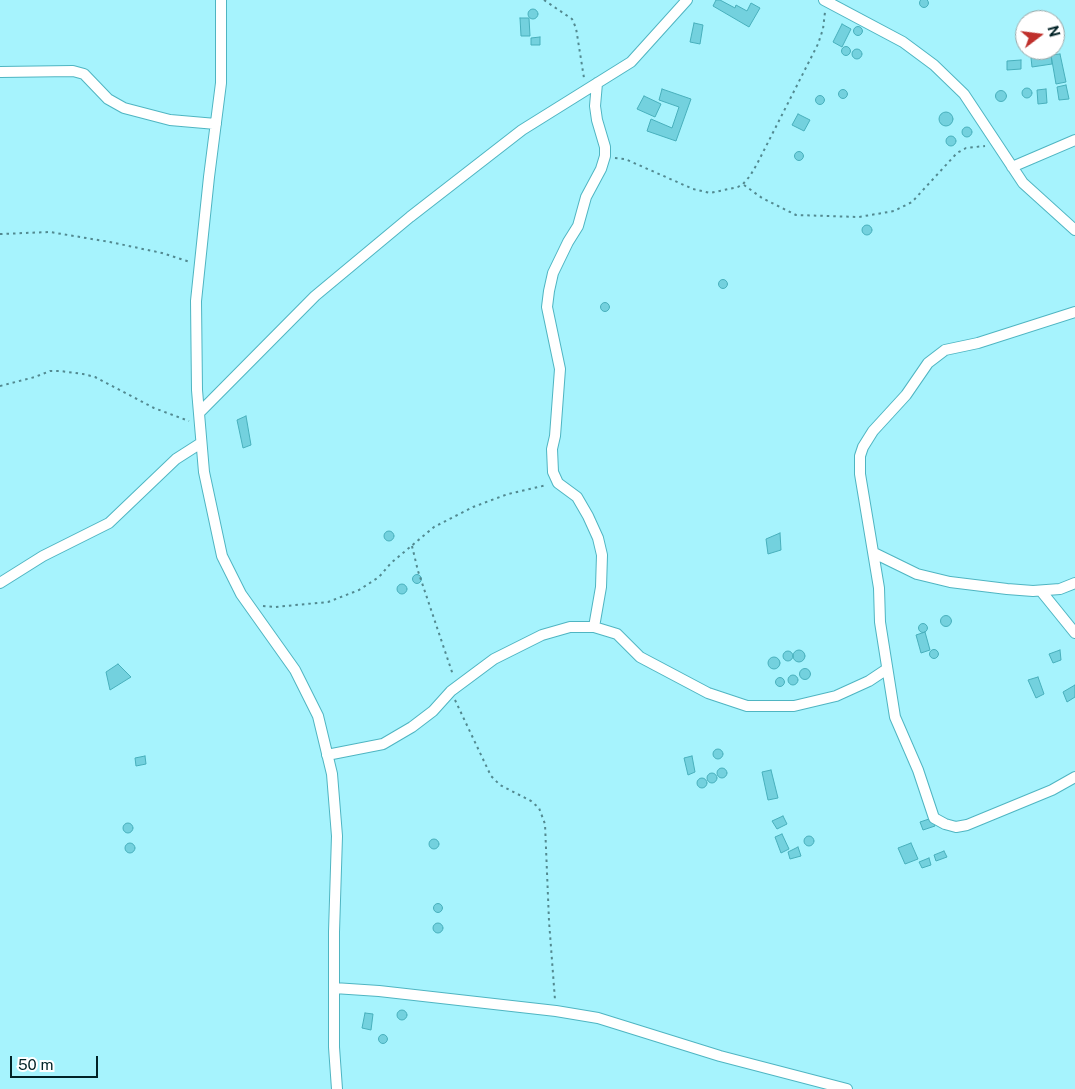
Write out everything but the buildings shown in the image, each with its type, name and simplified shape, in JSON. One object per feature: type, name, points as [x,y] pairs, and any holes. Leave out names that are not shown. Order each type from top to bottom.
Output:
[{"type":"street","points":[[221,0],[221,83],[196,301],[199,413],[204,472],[222,556],[248,605],[295,670],[318,716],[328,755],[332,774],[336,836],[334,1047],[337,1089]]},
{"type":"street","points":[[199,413],[315,296],[357,260],[522,130],[631,62],[687,0]]},
{"type":"street","points":[[825,1],[903,42],[934,65],[964,94],[1023,183],[1075,230]]},
{"type":"street","points":[[0,72],[73,72],[84,74],[108,99],[124,108],[170,120],[216,124]]},
{"type":"street","points":[[594,627],[601,587],[602,555],[598,538],[588,516],[576,497],[558,483],[553,472],[552,461],[560,369],[547,307],[553,273],[578,226],[586,197],[601,169],[605,156],[605,147],[595,106],[597,83]]},
{"type":"street","points":[[1012,167],[1075,140]]},
{"type":"street","points":[[1075,312],[978,343],[945,350],[928,363],[906,395],[874,431],[863,447],[860,456],[860,474],[874,552],[879,588],[880,622],[895,717],[918,770],[934,818],[956,827],[967,825],[1052,790],[1075,777]]},
{"type":"street","points":[[0,583],[43,556],[109,523],[176,459],[201,442]]},
{"type":"street","points":[[874,552],[917,574],[933,578],[1007,589],[1060,589],[1075,583]]},
{"type":"street","points":[[1041,590],[1075,633]]},
{"type":"street","points":[[328,755],[383,744],[412,727],[433,711],[454,689],[494,659],[542,635],[570,627],[594,627],[617,634],[640,657],[708,693],[747,706],[794,706],[836,696],[869,681],[887,669]]},
{"type":"street","points":[[334,988],[379,991],[556,1011],[598,1018],[720,1056],[847,1089]]},
{"type":"path","points":[[544,0],[572,19],[576,28],[586,90]]},
{"type":"path","points":[[605,156],[625,159],[665,178],[710,193],[738,187],[743,184],[757,164],[818,44],[823,29],[825,1]]},
{"type":"path","points":[[743,184],[762,198],[796,215],[858,216],[894,211],[912,202],[957,152],[966,148],[998,146]]},
{"type":"path","points":[[0,234],[50,232],[162,253],[200,266]]},
{"type":"path","points":[[0,386],[50,371],[83,374],[95,377],[154,408],[200,426]]},
{"type":"path","points":[[248,605],[275,607],[328,602],[359,590],[379,577],[391,563],[434,527],[472,507],[508,494],[558,483]]},
{"type":"path","points":[[412,546],[454,689],[491,776],[500,784],[531,801],[539,808],[545,824],[549,921],[556,1011]]}]
